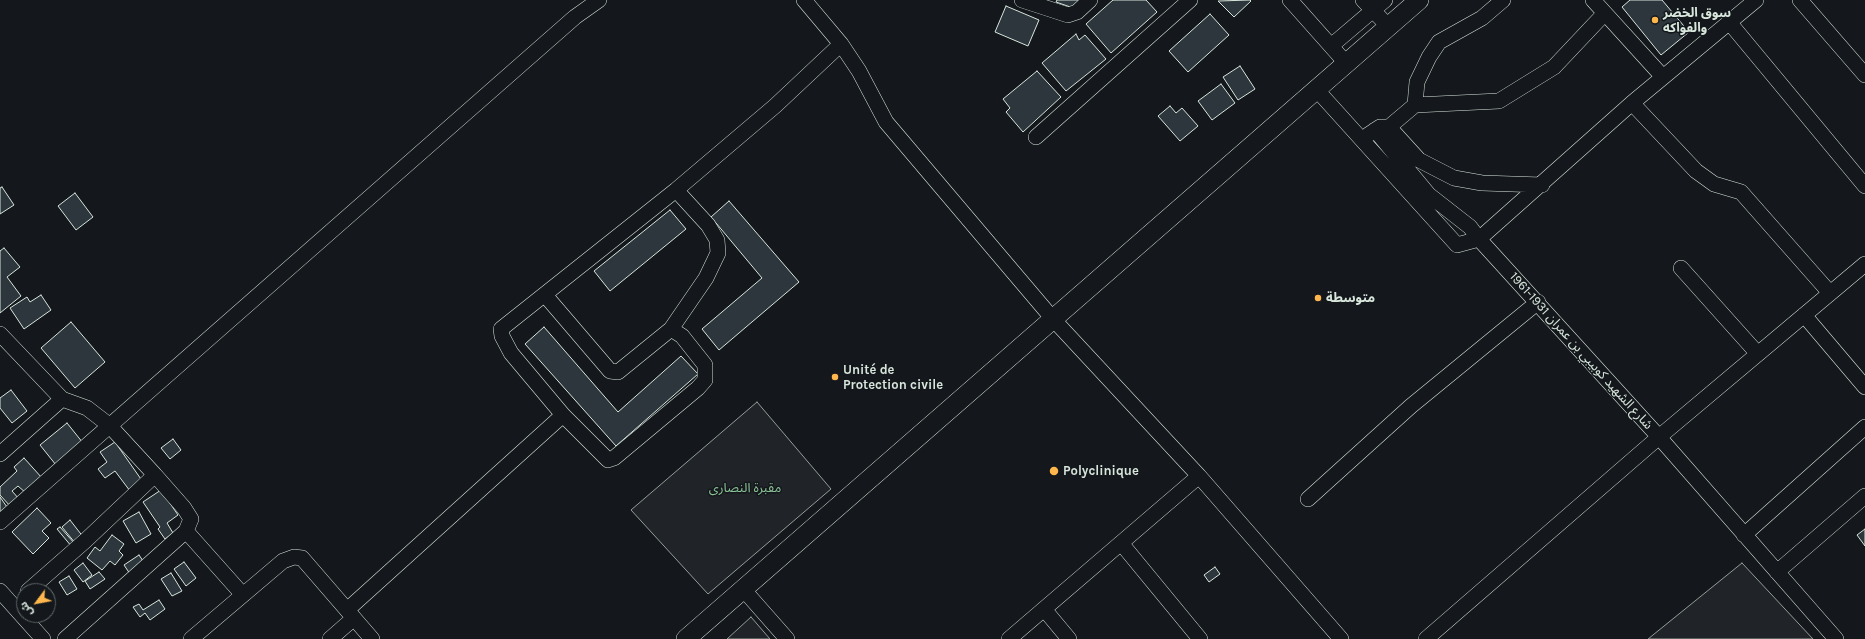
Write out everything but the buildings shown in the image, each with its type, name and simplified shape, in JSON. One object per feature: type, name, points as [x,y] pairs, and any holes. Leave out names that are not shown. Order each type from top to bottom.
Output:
[{"type":"main road","points":[[686,639],[1346,62],[1419,0]]},
{"type":"street","points":[[0,522],[575,17],[599,0]]},
{"type":"street","points":[[804,0],[841,44],[859,71],[886,122],[1053,319],[1199,476],[1341,639]]},
{"type":"street","points":[[1022,0],[1068,15],[1077,12],[1090,0]]},
{"type":"street","points":[[1036,137],[1190,0]]},
{"type":"street","points":[[1290,0],[1346,62]]},
{"type":"street","points":[[1331,46],[1368,6],[1386,0]]},
{"type":"street","points":[[1415,104],[1417,82],[1429,57],[1439,42],[1482,18],[1503,0]]},
{"type":"street","points":[[1593,0],[1663,77]]},
{"type":"street","points":[[1316,89],[1457,245],[1479,239],[1542,185],[1632,103],[1756,0]]},
{"type":"street","points":[[1800,0],[1865,76]]},
{"type":"street","points":[[1368,6],[1389,27]]},
{"type":"street","points":[[1360,139],[1380,127],[1390,127],[1415,104],[1499,101],[1554,67],[1605,13]]},
{"type":"street","points":[[1729,22],[1865,186]]},
{"type":"street","points":[[671,329],[682,336],[705,365],[705,380],[614,458],[608,460],[563,415],[510,353],[502,336],[501,329],[676,190],[775,106],[841,44]]},
{"type":"street","points":[[1632,103],[1696,171],[1714,184],[1741,192],[1830,293]]},
{"type":"street","points":[[1390,127],[1418,160],[1454,178],[1482,183],[1542,185]]},
{"type":"street","name":"شارع الشهيد كوبيبي بن عمران 1931-1961","points":[[1374,130],[1429,195],[1470,227],[1479,239],[1538,302],[1659,437],[1836,639]]},
{"type":"street","points":[[545,295],[610,372],[618,372],[671,329],[706,278],[718,253],[717,240],[708,225],[676,190]]},
{"type":"street","points":[[1426,639],[1659,437],[1865,264]]},
{"type":"street","points":[[1681,268],[1758,354]]},
{"type":"street","points":[[1308,499],[1411,406],[1538,302]]},
{"type":"street","points":[[1804,315],[1865,387]]},
{"type":"street","points":[[0,334],[62,399],[87,408],[109,425],[184,508],[190,519],[186,531],[65,639]]},
{"type":"street","points":[[0,454],[62,399]]},
{"type":"street","points":[[330,639],[351,614],[563,415]]},
{"type":"street","points":[[1744,535],[1865,427]]},
{"type":"street","points":[[37,583],[85,541],[155,475]]},
{"type":"street","points":[[1009,639],[1199,476]]},
{"type":"street","points":[[1777,572],[1865,496]]},
{"type":"street","points":[[186,531],[243,595]]},
{"type":"street","points":[[1120,543],[1200,639]]},
{"type":"street","points":[[194,638],[283,561],[294,557],[302,558],[372,639]]},
{"type":"street","points":[[743,589],[787,639]]},
{"type":"street","points":[[0,591],[43,639]]},
{"type":"street","points":[[12,605],[16,601]]},
{"type":"street","points":[[1044,609],[1069,639]]},
{"type":"green space","name":"مقبرة النصارى","points":[[757,402],[831,489],[708,594],[631,510]]},
{"type":"green space","points":[[1742,563],[1813,639],[1648,639]]},
{"type":"green space","points":[[751,617],[770,639],[727,639]]},
{"type":"place","name":"سوق الخضر والفواكه","points":[[1655,20]]},
{"type":"place","name":"متوسطة","points":[[1318,298]]},
{"type":"place","name":"Unité de Protection civile","points":[[835,377]]},
{"type":"place","name":"Polyclinique","points":[[1054,471]]}]
